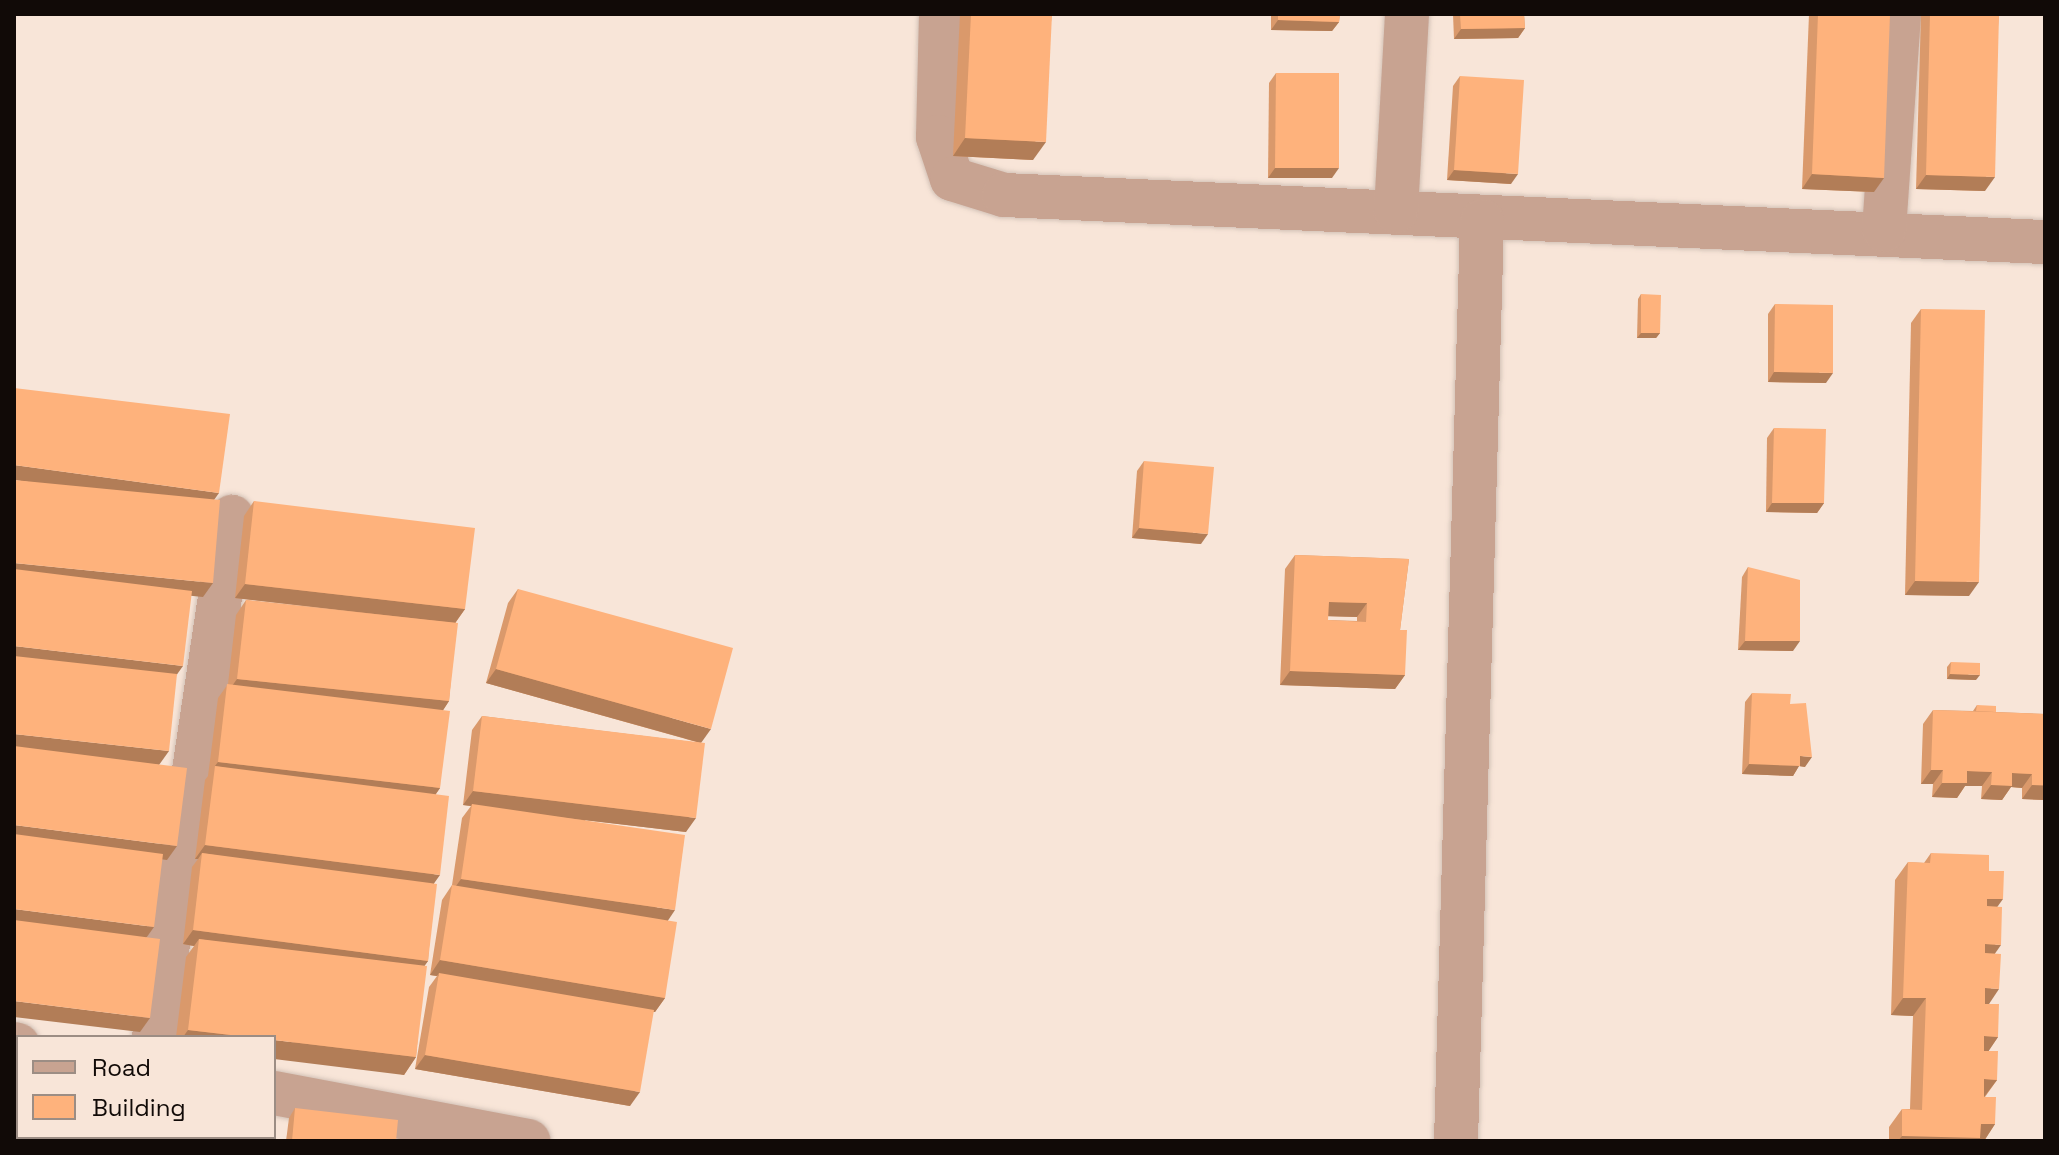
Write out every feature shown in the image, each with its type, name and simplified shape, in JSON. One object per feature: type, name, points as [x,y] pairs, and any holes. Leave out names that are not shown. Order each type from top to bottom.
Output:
[{"type":"street","points":[[941,14],[938,137],[952,179],[1004,195],[1396,211],[1482,221],[1884,230],[2045,242]]},
{"type":"street","points":[[1396,211],[1407,14]]},
{"type":"street","points":[[1884,230],[1899,14]]},
{"type":"street","points":[[1456,1141],[1482,221]]},
{"type":"street","points":[[154,1035],[232,517]]},
{"type":"street","points":[[276,1093],[529,1141]]},
{"type":"building","points":[[971,14],[1052,14],[1046,142],[965,138]]},
{"type":"building","points":[[1278,14],[1340,14],[1339,22],[1278,20]]},
{"type":"building","points":[[1460,14],[1524,14],[1525,28],[1461,29]]},
{"type":"building","points":[[1818,14],[1890,14],[1884,178],[1812,174]]},
{"type":"building","points":[[1930,14],[1999,14],[1995,177],[1926,175]]},
{"type":"building","points":[[1276,73],[1339,73],[1339,168],[1275,168]]},
{"type":"building","points":[[1460,76],[1524,80],[1518,174],[1454,170]]},
{"type":"building","points":[[1641,294],[1661,295],[1660,333],[1641,333]]},
{"type":"building","points":[[1775,304],[1833,305],[1833,373],[1774,372]]},
{"type":"building","points":[[1921,309],[1985,310],[1979,582],[1915,581]]},
{"type":"building","points":[[14,388],[230,414],[219,493],[14,465]]},
{"type":"building","points":[[1774,428],[1826,429],[1824,503],[1772,503]]},
{"type":"building","points":[[1144,461],[1214,467],[1208,534],[1139,528]]},
{"type":"building","points":[[14,480],[220,500],[213,583],[14,563]]},
{"type":"building","points":[[254,501],[475,528],[465,609],[245,584]]},
{"type":"building","points":[[1295,555],[1409,559],[1400,630],[1407,630],[1405,675],[1290,671]],"holes":[[[1329,602],[1367,603],[1366,622],[1328,620]]]},
{"type":"building","points":[[1748,567],[1800,580],[1800,641],[1745,641]]},
{"type":"building","points":[[14,569],[192,591],[183,666],[14,646]]},
{"type":"building","points":[[518,589],[733,648],[711,729],[496,669]]},
{"type":"building","points":[[246,600],[458,623],[449,701],[237,679]]},
{"type":"building","points":[[14,656],[177,674],[169,751],[14,734]]},
{"type":"building","points":[[1951,662],[1980,663],[1980,675],[1950,674]]},
{"type":"building","points":[[227,684],[450,711],[440,788],[218,762]]},
{"type":"building","points":[[1752,693],[1791,694],[1790,704],[1806,703],[1812,757],[1800,756],[1800,766],[1749,764]]},
{"type":"building","points":[[1977,705],[1996,706],[1996,712],[1976,711]]},
{"type":"building","points":[[1933,710],[2045,714],[2045,785],[2032,785],[2032,774],[2012,773],[2012,786],[1991,785],[1992,772],[1967,771],[1967,783],[1942,783],[1943,770],[1931,770]]},
{"type":"building","points":[[482,716],[705,743],[696,818],[473,791]]},
{"type":"building","points":[[14,746],[187,768],[177,846],[14,825]]},
{"type":"building","points":[[215,766],[449,796],[440,875],[205,845]]},
{"type":"building","points":[[472,804],[685,835],[675,910],[461,879]]},
{"type":"building","points":[[14,834],[163,854],[154,927],[14,909]]},
{"type":"building","points":[[202,853],[437,884],[428,961],[193,930]]},
{"type":"building","points":[[1931,853],[1989,855],[1989,871],[2004,871],[2003,899],[1987,899],[1987,906],[2002,907],[2001,945],[1985,944],[1985,953],[2001,954],[1999,989],[1985,988],[1985,1004],[1999,1004],[1998,1037],[1984,1036],[1984,1051],[1998,1051],[1997,1080],[1984,1079],[1984,1097],[1996,1097],[1995,1124],[1981,1124],[1980,1138],[1902,1136],[1902,1109],[1922,1110],[1926,998],[1903,998],[1908,862],[1930,863]]},
{"type":"building","points":[[452,885],[677,922],[665,998],[440,960]]},
{"type":"building","points":[[14,920],[160,939],[150,1018],[14,1001]]},
{"type":"building","points":[[199,939],[427,966],[416,1057],[276,1040],[276,1035],[231,1035],[188,1030]]},
{"type":"building","points":[[439,973],[654,1010],[640,1092],[425,1055]]},
{"type":"building","points":[[14,1072],[16,1120],[14,1120]]},
{"type":"building","points":[[295,1108],[398,1120],[396,1141],[292,1141]]}]
